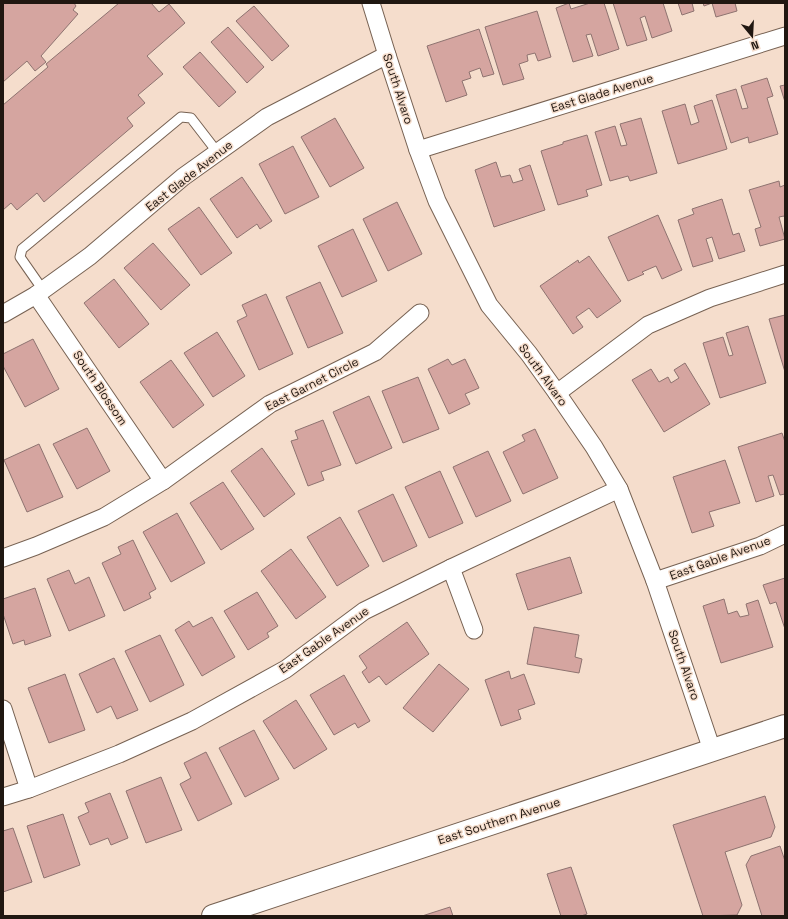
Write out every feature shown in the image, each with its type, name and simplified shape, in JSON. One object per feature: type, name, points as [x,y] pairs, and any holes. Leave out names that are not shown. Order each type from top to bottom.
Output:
[{"type":"main road","name":"East Southern Avenue","points":[[213,916],[785,726]]},
{"type":"street","name":"South Alvaro","points":[[371,3],[418,150],[437,201],[489,305],[529,354],[557,393],[594,447],[619,489],[655,581],[712,750]]},
{"type":"street","name":"East Glade Avenue","points":[[418,150],[785,36]]},
{"type":"street","name":"East Glade Avenue","points":[[3,314],[39,292],[90,256],[183,177],[267,117],[387,55]]},
{"type":"street","points":[[557,393],[648,325],[710,298],[785,274]]},
{"type":"street","name":"South Blossom","points":[[39,292],[163,481]]},
{"type":"street","name":"East Garnet Circle","points":[[3,558],[36,546],[104,517],[163,481],[270,404],[375,352],[420,314]]},
{"type":"street","name":"East Gable Avenue","points":[[3,797],[29,789],[119,754],[192,721],[286,669],[364,611],[451,568],[619,489]]},
{"type":"street","name":"East Gable Avenue","points":[[655,581],[760,546],[785,534]]},
{"type":"street","points":[[451,568],[474,630]]},
{"type":"street","points":[[3,709],[29,789]]},
{"type":"lane","points":[[39,292],[20,257],[22,249],[181,117],[191,118],[218,153]]},
{"type":"building","points":[[3,3],[74,3],[76,6],[73,10],[78,14],[41,56],[46,62],[35,71],[27,61],[3,82]]},
{"type":"building","points":[[119,3],[151,3],[159,12],[169,4],[185,23],[147,56],[163,74],[138,95],[145,103],[127,118],[133,126],[44,202],[37,193],[17,210],[11,203],[3,210],[3,105],[48,67],[46,64]]},
{"type":"building","points":[[569,3],[571,9],[590,3],[604,3],[619,49],[598,56],[591,34],[586,35],[593,56],[573,62],[556,8]]},
{"type":"building","points":[[613,3],[663,3],[672,31],[652,38],[645,16],[640,18],[647,40],[627,46]]},
{"type":"building","points":[[678,3],[692,3],[694,11],[682,15]]},
{"type":"building","points":[[703,3],[712,3],[704,6]]},
{"type":"building","points":[[712,3],[735,3],[737,11],[716,17]]},
{"type":"building","points":[[254,6],[289,46],[272,61],[236,21]]},
{"type":"building","points":[[537,11],[551,57],[538,61],[535,53],[527,55],[528,61],[519,64],[524,79],[503,85],[485,27]]},
{"type":"building","points":[[228,27],[264,67],[247,83],[211,42]]},
{"type":"building","points":[[479,29],[494,74],[483,77],[480,68],[469,72],[471,78],[462,81],[467,95],[446,102],[427,46]]},
{"type":"building","points":[[200,52],[236,92],[219,107],[183,67]]},
{"type":"building","points":[[767,78],[773,96],[767,98],[778,134],[749,143],[748,137],[731,143],[716,95],[736,89],[742,109],[748,108],[741,86]]},
{"type":"building","points":[[785,85],[785,102],[780,86]]},
{"type":"building","points":[[712,100],[727,149],[678,164],[662,111],[685,104],[691,125],[699,122],[694,106]]},
{"type":"building","points":[[335,118],[364,168],[330,187],[301,137]]},
{"type":"building","points":[[641,118],[657,173],[630,181],[628,176],[610,181],[595,132],[615,126],[621,146],[627,145],[620,124]]},
{"type":"building","points":[[587,135],[602,185],[586,190],[588,196],[558,205],[541,151],[563,144],[563,142]]},
{"type":"building","points":[[293,146],[319,197],[285,214],[259,164]]},
{"type":"building","points":[[496,162],[501,177],[510,175],[513,183],[523,180],[519,169],[530,165],[545,210],[494,227],[475,170]]},
{"type":"building","points":[[242,177],[272,221],[260,229],[257,224],[237,238],[210,199]]},
{"type":"building","points":[[779,181],[780,187],[785,185],[785,219],[784,216],[779,217],[785,239],[760,246],[755,229],[761,227],[749,190]]},
{"type":"building","points":[[722,199],[733,235],[739,233],[745,251],[719,259],[712,237],[706,239],[713,261],[693,267],[678,220],[694,214],[692,209]]},
{"type":"building","points":[[397,202],[422,254],[388,271],[363,219]]},
{"type":"building","points":[[199,207],[232,253],[201,275],[168,229]]},
{"type":"building","points":[[658,215],[682,270],[662,279],[656,266],[642,272],[644,274],[628,281],[608,237]]},
{"type":"building","points":[[353,229],[377,281],[342,297],[318,246]]},
{"type":"building","points":[[153,243],[190,285],[161,310],[124,268]]},
{"type":"building","points":[[589,256],[621,301],[597,318],[589,308],[576,317],[583,327],[573,334],[540,286],[578,260],[579,263]]},
{"type":"building","points":[[114,279],[149,324],[119,348],[84,303]]},
{"type":"building","points":[[320,282],[343,333],[308,348],[286,297]]},
{"type":"building","points":[[266,294],[293,354],[259,370],[237,321],[247,316],[242,305]]},
{"type":"building","points":[[785,315],[785,372],[769,319]]},
{"type":"building","points":[[748,326],[766,383],[720,398],[703,343],[723,337],[729,356],[733,355],[726,333]]},
{"type":"building","points":[[217,332],[245,376],[213,397],[184,353]]},
{"type":"building","points":[[33,339],[59,389],[25,407],[3,366],[3,354]]},
{"type":"building","points":[[448,359],[452,365],[465,359],[479,388],[465,394],[470,404],[449,414],[428,369]]},
{"type":"building","points":[[171,360],[204,405],[173,428],[140,382]]},
{"type":"building","points":[[685,363],[710,404],[664,432],[632,380],[651,369],[659,382],[668,377],[671,383],[679,378],[674,370]]},
{"type":"building","points":[[418,377],[439,429],[403,443],[382,391]]},
{"type":"building","points":[[369,396],[392,448],[356,464],[333,412]]},
{"type":"building","points":[[323,420],[341,465],[321,472],[324,480],[308,486],[291,441],[298,439],[295,431]]},
{"type":"building","points":[[87,428],[110,471],[77,489],[53,444]]},
{"type":"building","points":[[535,429],[558,478],[523,494],[503,452],[525,441],[522,435]]},
{"type":"building","points":[[782,433],[785,442],[785,494],[780,495],[773,475],[768,476],[774,496],[756,502],[738,447]]},
{"type":"building","points":[[39,444],[63,497],[27,512],[4,460]]},
{"type":"building","points":[[262,448],[295,494],[264,517],[231,471]]},
{"type":"building","points":[[488,451],[511,501],[476,517],[453,467]]},
{"type":"building","points":[[725,460],[740,503],[709,512],[714,526],[692,533],[673,477]]},
{"type":"building","points":[[440,471],[463,523],[429,538],[405,487]]},
{"type":"building","points":[[223,482],[254,529],[221,550],[190,503]]},
{"type":"building","points":[[393,494],[417,546],[383,562],[358,511]]},
{"type":"building","points":[[177,513],[205,563],[171,582],[143,532]]},
{"type":"building","points":[[340,517],[369,566],[337,586],[307,537]]},
{"type":"building","points":[[133,540],[156,589],[149,593],[151,598],[124,611],[102,563],[121,554],[118,547]]},
{"type":"building","points":[[291,549],[326,597],[296,619],[261,571]]},
{"type":"building","points":[[570,557],[582,593],[528,610],[516,574]]},
{"type":"building","points":[[69,570],[75,584],[89,577],[105,616],[69,631],[47,579]]},
{"type":"building","points":[[785,578],[785,629],[776,602],[770,604],[763,585]]},
{"type":"building","points":[[35,588],[51,636],[25,645],[24,640],[13,644],[3,614],[3,599]]},
{"type":"building","points":[[257,592],[278,626],[267,633],[269,637],[248,650],[224,611]]},
{"type":"building","points":[[724,599],[728,614],[737,611],[740,617],[749,615],[746,604],[758,600],[773,647],[721,663],[703,606]]},
{"type":"building","points":[[212,617],[235,657],[202,676],[175,630],[189,621],[193,627]]},
{"type":"building","points":[[407,622],[429,654],[386,685],[379,676],[369,683],[362,672],[367,668],[359,656]]},
{"type":"building","points":[[534,627],[579,635],[575,657],[582,659],[579,673],[527,664]]},
{"type":"building","points":[[160,635],[184,685],[150,702],[125,651]]},
{"type":"building","points":[[114,658],[138,710],[117,719],[111,706],[97,713],[79,674]]},
{"type":"building","points":[[439,664],[469,689],[433,732],[403,708]]},
{"type":"building","points":[[509,671],[511,679],[524,674],[535,704],[518,710],[521,719],[501,726],[485,680]]},
{"type":"building","points":[[65,674],[85,730],[49,743],[28,688]]},
{"type":"building","points":[[344,675],[370,721],[358,728],[355,723],[334,735],[310,695]]},
{"type":"building","points":[[296,700],[327,749],[294,769],[263,721]]},
{"type":"building","points":[[254,730],[279,779],[245,797],[219,748]]},
{"type":"building","points":[[206,752],[232,804],[198,821],[180,784],[191,778],[184,763]]},
{"type":"building","points":[[161,777],[182,830],[146,843],[126,791]]},
{"type":"building","points":[[110,793],[128,838],[111,845],[108,838],[90,845],[78,817],[89,812],[85,803]]},
{"type":"building","points":[[765,796],[775,827],[771,837],[725,852],[742,905],[737,915],[703,916],[673,825]]},
{"type":"building","points":[[63,814],[80,865],[44,878],[27,826]]},
{"type":"building","points":[[13,828],[32,882],[3,892],[3,831]]},
{"type":"building","points":[[780,846],[785,861],[785,916],[762,916],[746,865],[751,856]]},
{"type":"building","points":[[571,867],[587,914],[581,916],[561,916],[547,874]]},
{"type":"building","points":[[450,907],[453,916],[422,916]]}]
